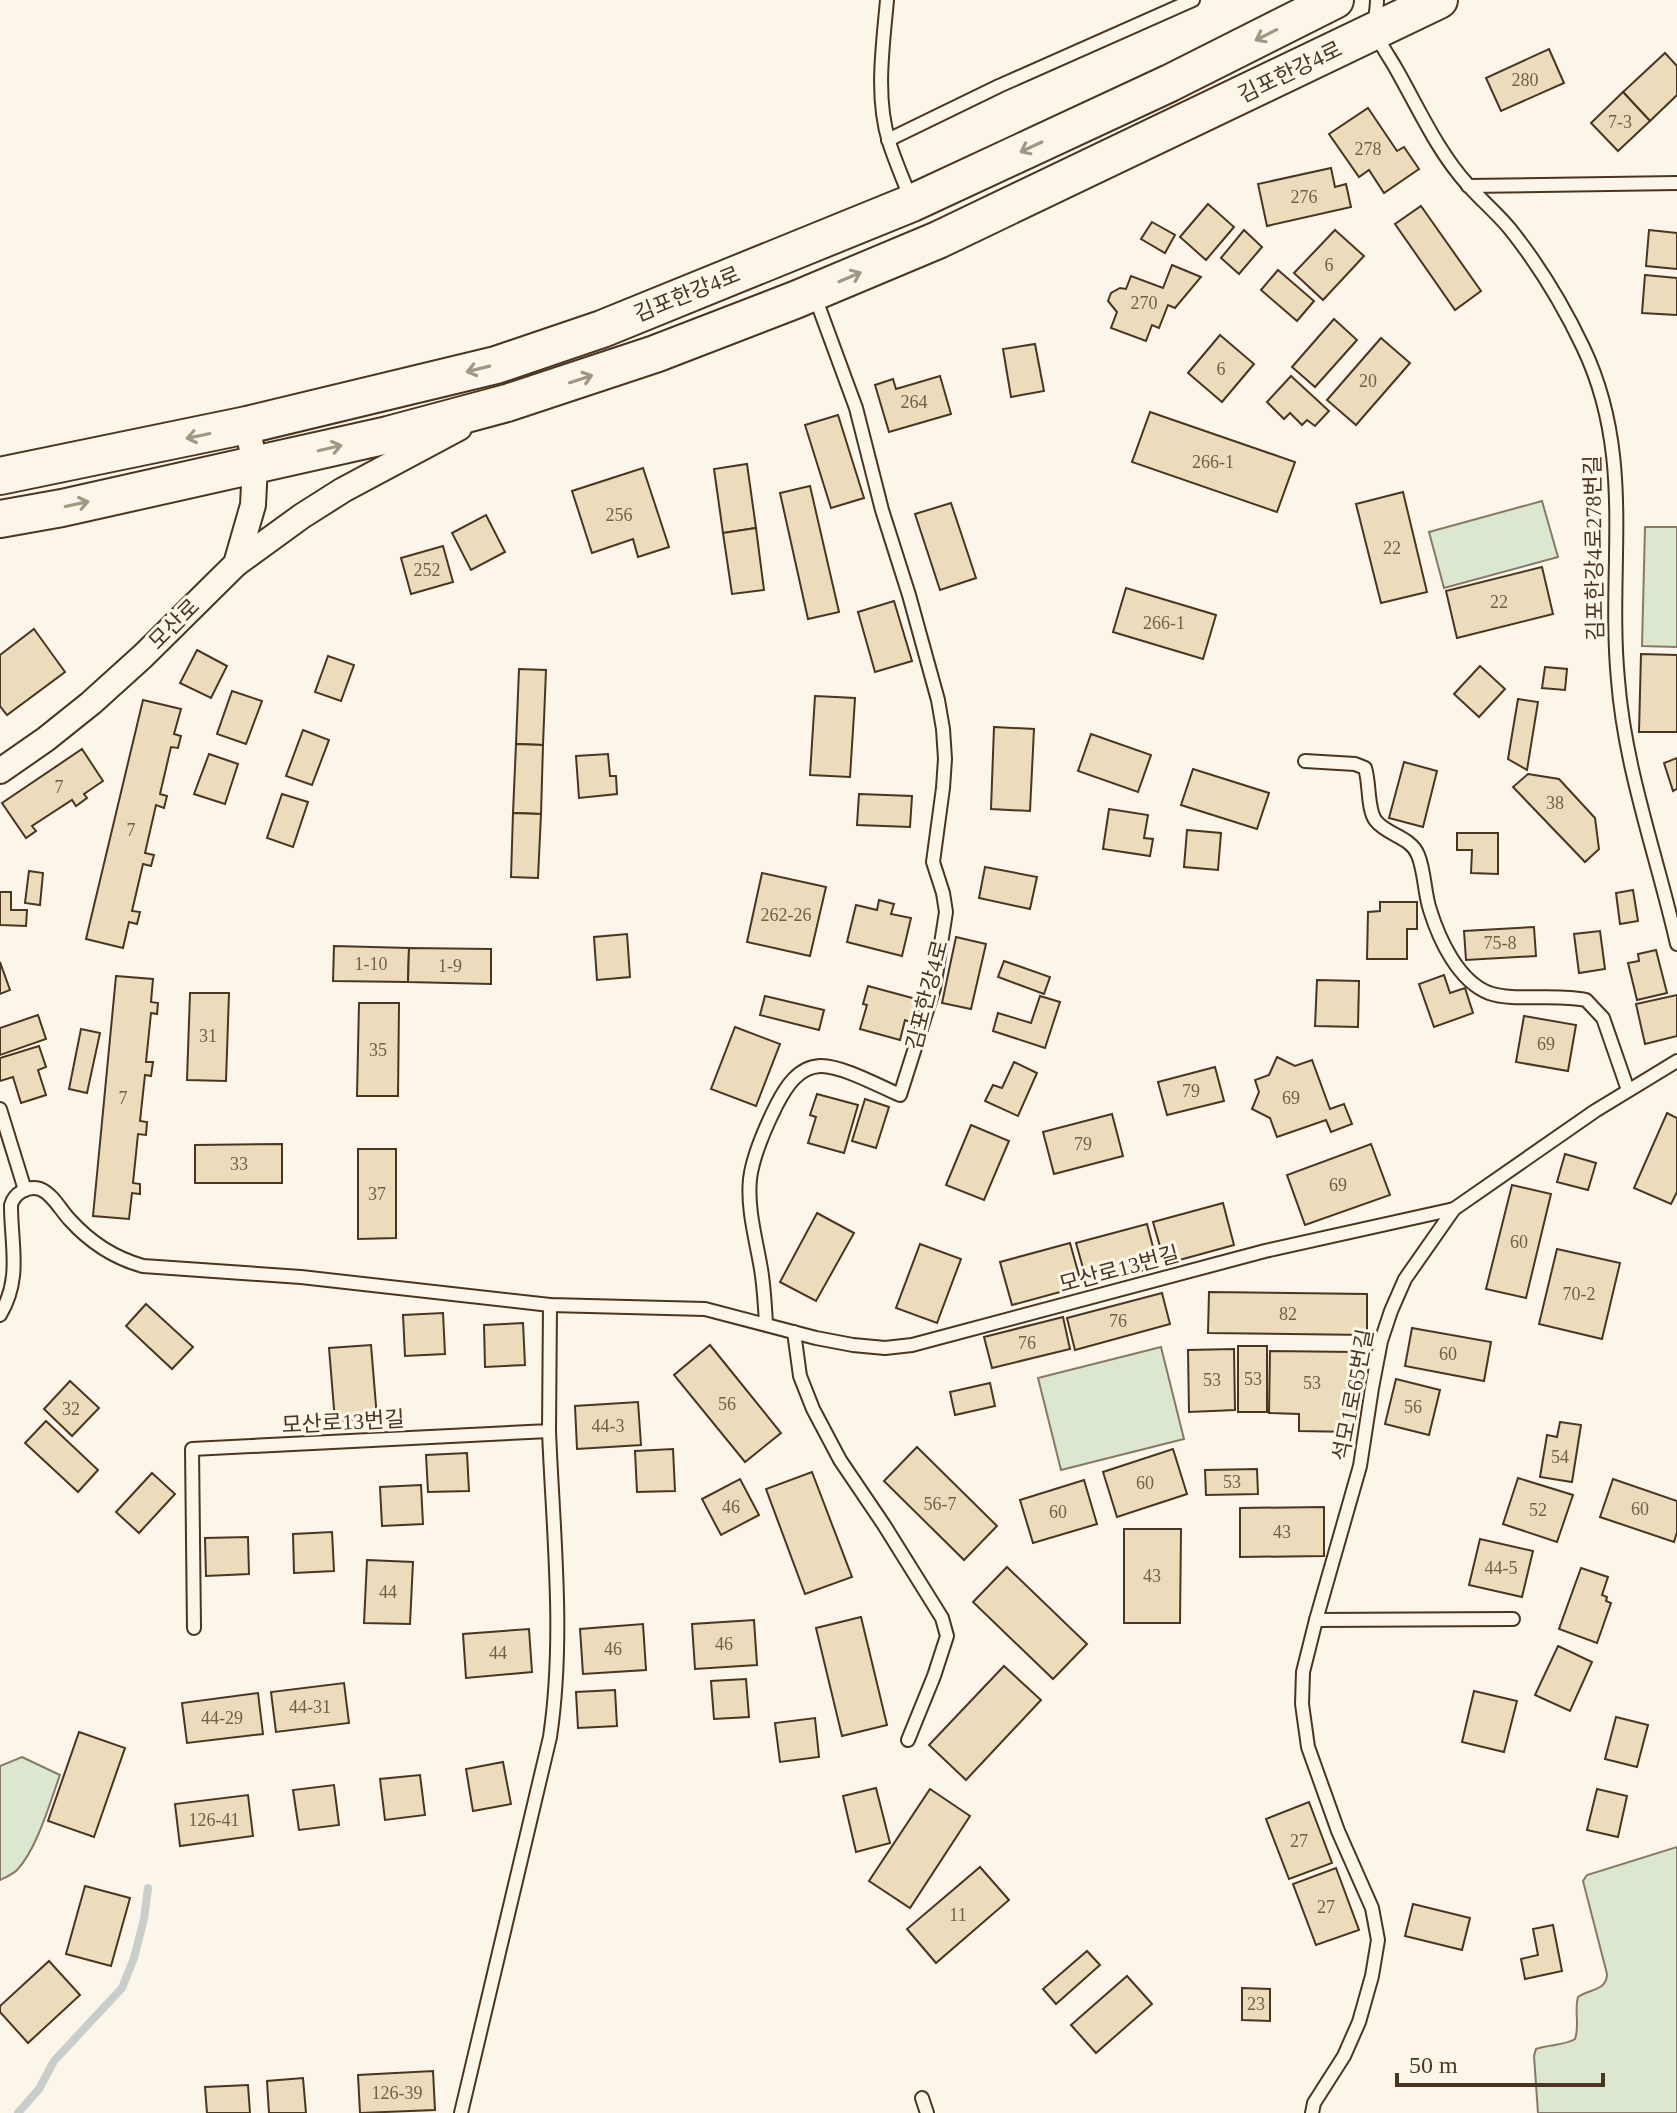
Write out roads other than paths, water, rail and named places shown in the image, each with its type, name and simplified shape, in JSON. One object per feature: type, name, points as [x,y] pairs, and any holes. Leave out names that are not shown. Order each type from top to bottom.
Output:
[{"type":"street","name":"김포한강4로","points":[[0,476],[247,425],[496,365],[616,324],[912,203],[1170,83],[1335,0]]},
{"type":"street","name":"김포한강4로","points":[[0,519],[388,435],[507,403],[655,354],[813,293],[938,240],[1376,16],[1439,0]]},
{"type":"street","points":[[236,564],[343,490],[507,403]]},
{"type":"street","name":"모산로","points":[[0,771],[91,703],[236,564],[253,505],[255,465],[247,425]]},
{"type":"lane","points":[[887,0],[882,103],[888,140],[912,203]]},
{"type":"lane","points":[[888,140],[999,86],[1193,0]]},
{"type":"lane","name":"김포한강4로278번길","points":[[1376,16],[1439,145],[1468,186],[1509,228],[1547,281],[1582,345],[1602,395],[1609,426],[1618,505],[1615,641],[1622,725],[1677,944]]},
{"type":"lane","points":[[1468,186],[1677,183]]},
{"type":"lane","name":"김포한강4로","points":[[766,1324],[762,1272],[750,1205],[750,1175],[771,1117],[788,1084],[800,1073],[821,1066],[900,1095],[934,988],[946,912],[933,862],[945,759],[938,700],[882,510],[856,408],[813,293]]},
{"type":"lane","points":[[1305,761],[1355,764],[1365,768],[1372,815],[1377,823],[1418,852],[1429,909],[1440,936],[1461,972],[1485,992],[1498,996],[1553,996],[1586,1000],[1603,1018],[1628,1090]]},
{"type":"lane","name":"석모1로65번길","points":[[1312,2113],[1314,2103],[1344,2056],[1359,2022],[1378,1940],[1372,1908],[1338,1831],[1308,1747],[1301,1689],[1316,1620],[1360,1466],[1381,1341],[1391,1311],[1405,1279],[1454,1209],[1628,1090],[1677,1061]]},
{"type":"lane","points":[[0,1109],[25,1190],[13,1198],[11,1205],[15,1268],[12,1290],[0,1315]]},
{"type":"lane","name":"모산로13번길","points":[[25,1190],[35,1188],[46,1193],[82,1233],[124,1261],[143,1266],[301,1277],[550,1305],[705,1309],[853,1345],[885,1348],[912,1345],[1265,1251],[1454,1209]]},
{"type":"lane","points":[[461,2113],[554,1709],[557,1675],[549,1431],[550,1305]]},
{"type":"lane","points":[[794,1332],[800,1376],[813,1409],[840,1460],[942,1618],[947,1636],[908,1740]]},
{"type":"lane","name":"모산로13번길","points":[[194,1628],[192,1449],[549,1431]]},
{"type":"lane","points":[[1316,1620],[1513,1619]]},
{"type":"lane","points":[[922,2098],[927,2113]]},
{"type":"waterway","points":[[18,2113],[39,2089],[54,2061],[122,1988],[134,1958],[148,1888]]}]
